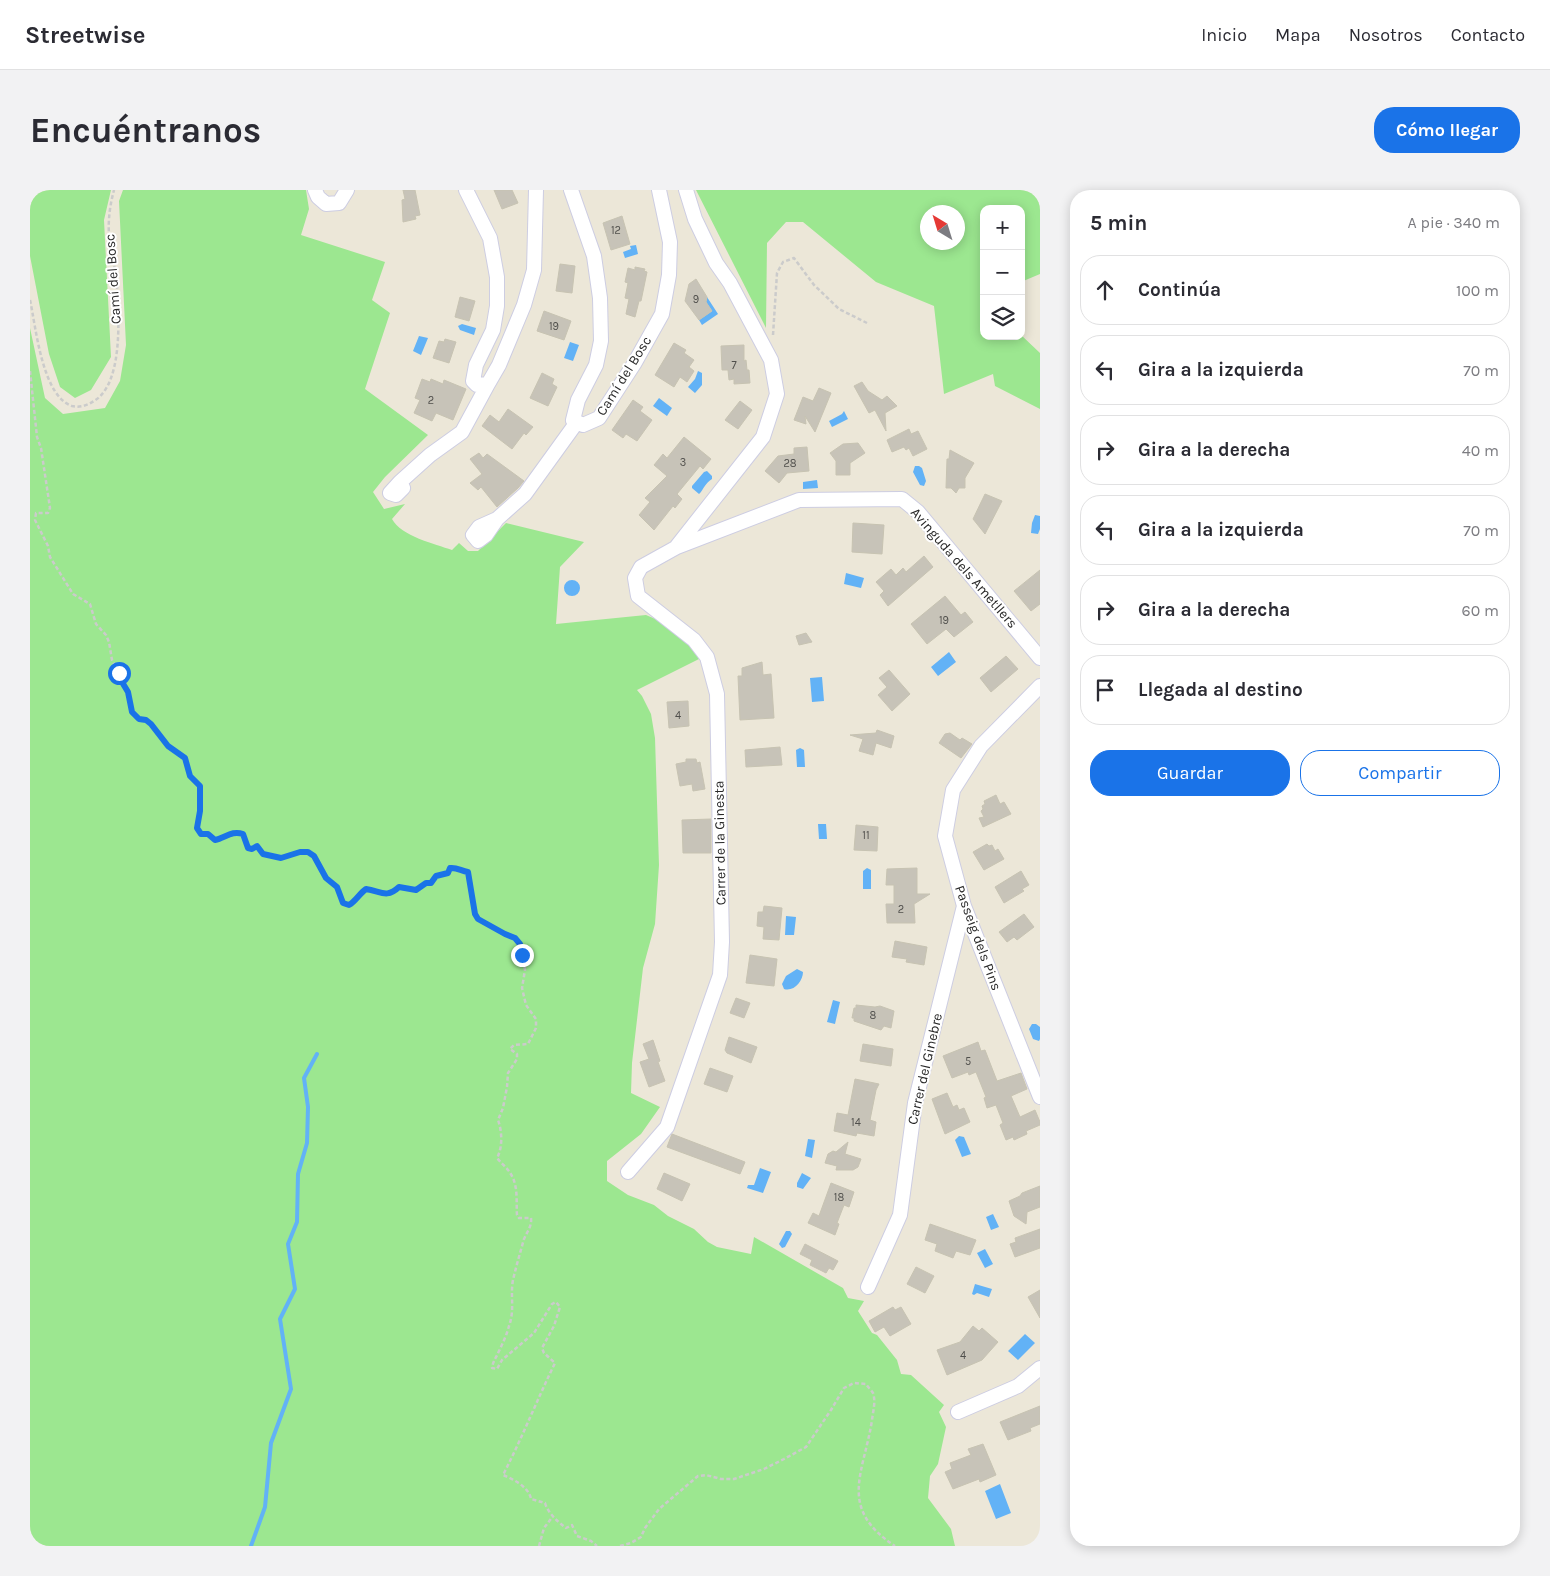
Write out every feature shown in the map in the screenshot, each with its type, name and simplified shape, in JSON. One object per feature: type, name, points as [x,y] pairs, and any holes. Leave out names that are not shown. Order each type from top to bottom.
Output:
[{"type":"street","points":[[315,190],[318,197],[326,204],[339,203],[348,190]]},
{"type":"street","points":[[466,190],[490,238],[497,277],[497,306],[493,330],[476,364],[473,381],[477,385],[488,384]]},
{"type":"street","points":[[400,482],[462,432],[499,365],[521,313],[534,270],[536,190]]},
{"type":"street","name":"Camí del Bosc","points":[[571,190],[594,256],[600,298],[601,341],[596,366],[578,400],[573,420],[583,426],[599,418],[634,364],[662,314],[669,275],[670,242],[659,190]]},
{"type":"street","points":[[677,547],[763,438],[777,394],[771,360],[730,284],[716,263],[695,219],[686,190]]},
{"type":"street","points":[[496,519],[525,494],[577,422]]},
{"type":"street","name":"Avinguda dels Ametllers","points":[[677,547],[799,500],[902,499],[918,512],[1040,658]]},
{"type":"street","points":[[705,512],[704,521],[707,526],[717,531]]},
{"type":"street","name":"Carrer de la Ginesta","points":[[628,1172],[667,1127],[720,976],[722,942],[717,694],[708,657],[694,640],[638,596],[635,578],[641,566],[677,547]]},
{"type":"street","name":"Passeig dels Pins","points":[[1040,686],[982,746],[953,790],[945,836],[964,906],[1040,1097]]},
{"type":"street","name":"Carrer del Ginebre","points":[[868,1287],[900,1215],[915,1103],[964,906]]},
{"type":"street","points":[[958,1412],[1018,1386],[1040,1368]]},
{"type":"path","name":"Camí del Bosc","points":[[30,300],[43,364],[60,399],[73,406],[87,406],[100,398],[109,384],[117,362],[117,287],[109,234],[109,208],[114,190]]},
{"type":"path","points":[[766,350],[772,335],[777,274],[783,262],[794,258],[814,285],[839,309],[867,323]]},
{"type":"path","points":[[30,371],[37,437],[41,448],[50,508],[48,513],[36,513],[35,520],[48,546],[50,557],[73,594],[90,604],[96,624],[106,635],[112,660],[128,692],[132,712],[139,719],[146,720],[151,724],[168,746],[185,758],[190,776],[200,786],[200,811],[197,828],[201,834],[208,834],[215,840],[238,832],[243,834],[248,848],[252,849],[257,846],[263,854],[272,855],[276,858],[308,852],[314,856],[326,878],[337,887],[343,903],[349,905],[355,902],[358,896],[366,889],[386,895],[393,893],[399,887],[416,890],[426,883],[431,883],[436,876],[448,873],[450,868],[456,867],[462,872],[468,872],[475,914],[478,919],[515,938],[520,944],[525,970],[522,988],[526,1005],[536,1019],[536,1028],[528,1044],[514,1045],[510,1049],[517,1054],[517,1059],[508,1073],[503,1108],[498,1120],[502,1130],[500,1153],[497,1158],[509,1171],[516,1188],[518,1199],[516,1215],[519,1218],[530,1218],[531,1224],[526,1232],[514,1280],[511,1320],[499,1352],[493,1361],[492,1368],[497,1369],[502,1360],[534,1333],[552,1304],[556,1302],[560,1307],[542,1348],[544,1353],[554,1363],[537,1399],[519,1446],[503,1475],[514,1480],[530,1495],[531,1499],[545,1503],[552,1516],[566,1528],[572,1525],[577,1536],[591,1541],[597,1546]]},
{"type":"path","points":[[620,1546],[632,1544],[641,1537],[645,1528],[659,1509],[698,1476],[706,1475],[721,1479],[734,1479],[749,1475],[806,1447],[844,1388],[854,1383],[866,1384],[872,1392],[875,1401],[871,1427],[859,1475],[858,1488],[863,1514],[871,1526],[885,1540],[895,1546]]},
{"type":"path","points":[[539,1546],[544,1528],[552,1516]]},
{"type":"green space","points":[[30,190],[111,190],[104,220],[111,357],[91,390],[75,398],[60,387],[49,354],[30,256]]},
{"type":"green space","points":[[123,190],[306,190],[309,209],[301,235],[385,262],[372,300],[390,313],[365,389],[428,435],[385,477],[373,492],[384,509],[405,504],[392,519],[396,525],[410,535],[452,550],[459,543],[468,551],[478,551],[506,523],[584,542],[560,567],[556,624],[646,615],[660,621],[686,640],[701,658],[637,690],[651,714],[655,738],[659,865],[655,924],[643,968],[632,1063],[631,1093],[660,1107],[641,1134],[607,1161],[607,1181],[628,1195],[654,1205],[668,1216],[694,1229],[708,1242],[717,1247],[751,1254],[754,1237],[843,1288],[848,1298],[864,1301],[858,1311],[872,1333],[877,1335],[897,1360],[901,1374],[911,1375],[944,1405],[939,1412],[946,1427],[938,1464],[930,1476],[928,1498],[951,1529],[955,1546],[30,1546],[30,328],[45,398],[63,414],[105,408],[120,381],[126,345],[119,201]]},
{"type":"green space","points":[[696,190],[1040,190],[1040,274],[1025,280],[1025,205],[980,205],[980,340],[1025,339],[1040,353],[1040,409],[995,386],[993,374],[944,394],[934,306],[876,282],[803,222],[786,222],[767,243],[766,328]]},
{"type":"water","points":[[636,245],[638,254],[625,258],[623,252],[631,249],[630,246]]},
{"type":"water","points":[[707,297],[718,314],[702,325],[699,320],[712,311],[706,302]]},
{"type":"water","points":[[462,324],[476,328],[474,335],[460,330],[458,326]]},
{"type":"water","points":[[419,336],[428,338],[421,355],[413,351]]},
{"type":"water","points":[[570,342],[579,345],[573,361],[564,358]]},
{"type":"water","points":[[698,371],[702,373],[702,385],[695,393],[688,387],[695,379]]},
{"type":"water","points":[[659,398],[672,408],[667,416],[653,406]]},
{"type":"water","points":[[844,411],[848,419],[832,427],[829,421]]},
{"type":"water","points":[[915,466],[922,468],[926,481],[924,486],[920,485],[913,472]]},
{"type":"water","points":[[707,471],[712,476],[712,479],[699,494],[692,486]]},
{"type":"water","points":[[817,480],[818,488],[803,489],[803,482]]},
{"type":"water","points":[[1035,515],[1040,516],[1038,534],[1031,533]]},
{"type":"water","points":[[846,573],[864,578],[861,588],[844,584]]},
{"type":"water","points":[[572,580],[578,582],[580,588],[578,594],[572,596],[566,594],[564,588],[566,582]]},
{"type":"water","points":[[949,652],[956,662],[938,676],[931,667]]},
{"type":"water","points":[[822,677],[824,701],[812,702],[810,678]]},
{"type":"water","points":[[800,748],[804,750],[805,767],[797,767],[796,750]]},
{"type":"water","points":[[818,824],[826,824],[827,839],[819,839]]},
{"type":"water","points":[[867,868],[871,870],[871,889],[863,889],[863,871]]},
{"type":"water","points":[[786,916],[796,917],[794,935],[785,935]]},
{"type":"water","points":[[797,969],[803,972],[800,982],[791,989],[784,989],[782,984],[786,976]]},
{"type":"water","points":[[833,1000],[840,1002],[835,1024],[827,1022]]},
{"type":"water","points":[[1032,1024],[1040,1027],[1039,1041],[1033,1039],[1029,1029]]},
{"type":"water","points":[[959,1136],[964,1137],[971,1154],[962,1157],[955,1140]]},
{"type":"water","points":[[808,1139],[815,1140],[812,1158],[805,1156]]},
{"type":"water","points":[[760,1168],[771,1172],[763,1193],[747,1188],[748,1185],[754,1185]]},
{"type":"water","points":[[802,1173],[811,1178],[803,1189],[797,1187]]},
{"type":"water","points":[[993,1214],[999,1227],[991,1230],[986,1217]]},
{"type":"water","points":[[786,1231],[790,1231],[792,1234],[785,1247],[782,1248],[779,1244]]},
{"type":"water","points":[[985,1249],[993,1264],[985,1268],[977,1253]]},
{"type":"water","points":[[975,1284],[992,1289],[989,1297],[977,1293],[972,1294]]},
{"type":"water","points":[[1025,1334],[1035,1343],[1018,1360],[1008,1351]]},
{"type":"water","points":[[1000,1484],[1011,1513],[996,1519],[985,1491]]},
{"type":"building","points":[[403,190],[415,190],[420,215],[415,216],[416,219],[403,222],[402,200],[405,199]]},
{"type":"building","points":[[494,190],[512,190],[518,203],[502,209]]},
{"type":"building","points":[[622,216],[630,244],[611,250],[603,223]]},
{"type":"building","points":[[560,264],[575,266],[572,293],[556,291]]},
{"type":"building","points":[[635,267],[645,269],[644,271],[647,272],[641,301],[639,301],[635,317],[626,314],[629,299],[625,298],[628,283],[625,282],[628,268],[635,270]]},
{"type":"building","points":[[696,279],[707,297],[706,302],[712,311],[699,320],[685,301],[689,284]]},
{"type":"building","points":[[460,297],[475,301],[469,321],[455,317]]},
{"type":"building","points":[[544,311],[571,321],[564,340],[537,331]]},
{"type":"building","points":[[445,339],[456,342],[449,363],[433,358],[439,341],[444,342]]},
{"type":"building","points":[[674,343],[686,350],[684,353],[694,360],[689,367],[694,371],[687,382],[680,377],[674,387],[655,375]]},
{"type":"building","points":[[744,345],[744,361],[746,360],[747,370],[749,370],[750,383],[734,384],[734,379],[729,380],[728,370],[722,370],[721,346]]},
{"type":"building","points":[[542,373],[554,379],[552,384],[557,387],[548,406],[530,398]]},
{"type":"building","points":[[422,379],[430,382],[431,379],[443,384],[444,380],[466,389],[453,420],[436,413],[432,421],[414,413],[420,400],[415,398]]},
{"type":"building","points":[[862,382],[868,391],[882,400],[887,396],[897,406],[885,413],[886,431],[875,410],[869,413],[854,386]]},
{"type":"building","points":[[819,388],[831,393],[815,432],[805,416],[806,424],[794,420],[803,397],[813,401]]},
{"type":"building","points":[[633,400],[643,407],[640,411],[652,420],[637,441],[626,434],[623,438],[612,430]]},
{"type":"building","points":[[740,401],[752,410],[738,429],[725,420]]},
{"type":"building","points":[[508,409],[533,427],[526,435],[524,433],[512,449],[482,426],[490,415],[499,422]]},
{"type":"building","points":[[909,429],[911,434],[918,431],[927,449],[913,456],[909,448],[906,450],[904,447],[892,452],[887,440]]},
{"type":"building","points":[[684,437],[711,459],[703,469],[700,466],[677,494],[682,499],[675,508],[673,506],[654,530],[639,515],[650,502],[645,498],[667,476],[654,465],[663,454],[667,458]]},
{"type":"building","points":[[858,443],[865,453],[850,463],[850,475],[836,475],[836,461],[830,453],[843,444]]},
{"type":"building","points":[[807,447],[809,471],[787,473],[779,483],[765,471],[778,456],[794,454],[794,448]]},
{"type":"building","points":[[950,450],[974,463],[965,478],[965,488],[959,488],[956,493],[951,488],[946,488],[947,459],[949,459]]},
{"type":"building","points":[[479,453],[483,458],[487,454],[524,481],[497,507],[481,487],[478,490],[470,483],[482,474],[470,459]]},
{"type":"building","points":[[985,494],[1002,501],[985,534],[973,519]]},
{"type":"building","points":[[853,523],[884,525],[882,554],[852,552]]},
{"type":"building","points":[[924,556],[933,567],[888,606],[880,595],[884,591],[876,582],[891,569],[896,575],[903,568],[906,572]]},
{"type":"building","points":[[1040,570],[1040,604],[1031,611],[1014,591]]},
{"type":"building","points":[[945,596],[961,615],[965,612],[973,622],[954,637],[946,629],[927,644],[911,624]]},
{"type":"building","points":[[806,633],[812,642],[799,645],[796,636]]},
{"type":"building","points":[[1006,656],[1018,669],[991,692],[980,678]]},
{"type":"building","points":[[762,662],[763,675],[771,674],[774,718],[740,720],[738,676],[742,676],[742,668]]},
{"type":"building","points":[[889,670],[910,694],[892,711],[878,695],[887,687],[879,678]]},
{"type":"building","points":[[688,701],[689,726],[669,728],[667,702]]},
{"type":"building","points":[[877,730],[894,736],[891,748],[876,743],[873,755],[859,751],[863,739],[850,735],[876,733]]},
{"type":"building","points":[[950,733],[960,740],[962,738],[972,744],[961,758],[939,743],[945,734]]},
{"type":"building","points":[[780,747],[782,765],[746,767],[745,750]]},
{"type":"building","points":[[686,759],[696,759],[697,763],[700,762],[705,789],[693,791],[692,784],[680,786],[676,764],[686,762]]},
{"type":"building","points":[[996,795],[1000,804],[1004,802],[1011,814],[983,827],[979,818],[984,817],[981,811],[983,809],[982,806],[985,804],[984,801]]},
{"type":"building","points":[[711,819],[711,853],[683,853],[682,820]]},
{"type":"building","points":[[856,825],[878,827],[877,851],[854,850]]},
{"type":"building","points":[[987,844],[989,846],[992,845],[995,851],[998,849],[1004,859],[984,870],[973,852]]},
{"type":"building","points":[[917,868],[917,894],[930,894],[914,904],[915,923],[887,923],[886,904],[894,904],[894,885],[886,885],[887,869]]},
{"type":"building","points":[[1021,871],[1029,885],[1022,889],[1024,891],[1004,903],[995,887]]},
{"type":"building","points":[[764,906],[782,908],[779,940],[763,939],[764,927],[757,926],[758,912],[763,912]]},
{"type":"building","points":[[1024,914],[1034,927],[1017,940],[1014,937],[1007,942],[999,932]]},
{"type":"building","points":[[895,941],[927,947],[924,965],[906,962],[907,959],[892,957]]},
{"type":"building","points":[[750,955],[777,959],[774,986],[746,983]]},
{"type":"building","points":[[736,998],[750,1003],[744,1018],[730,1013]]},
{"type":"building","points":[[856,1005],[880,1006],[894,1011],[891,1028],[884,1026],[881,1030],[854,1021],[854,1018],[852,1018]]},
{"type":"building","points":[[729,1037],[757,1047],[751,1063],[727,1053],[725,1050]]},
{"type":"building","points":[[653,1040],[665,1081],[649,1087],[640,1062],[649,1059],[643,1044]]},
{"type":"building","points":[[978,1042],[981,1051],[985,1050],[997,1081],[1021,1073],[1027,1089],[1011,1096],[1020,1117],[1035,1110],[1040,1122],[1040,1125],[1026,1131],[1027,1134],[1014,1140],[1013,1137],[1006,1140],[1000,1125],[1003,1123],[996,1105],[987,1108],[984,1098],[986,1097],[976,1072],[969,1075],[968,1072],[952,1078],[943,1056]]},
{"type":"building","points":[[863,1044],[893,1049],[891,1066],[860,1061]]},
{"type":"building","points":[[710,1068],[733,1076],[727,1092],[704,1084]]},
{"type":"building","points":[[855,1079],[879,1084],[870,1120],[876,1122],[874,1136],[857,1133],[856,1136],[834,1131],[837,1113],[848,1115]]},
{"type":"building","points":[[947,1093],[953,1107],[957,1105],[959,1110],[964,1108],[970,1122],[945,1134],[932,1099]]},
{"type":"building","points":[[672,1134],[745,1162],[740,1174],[667,1147]]},
{"type":"building","points":[[848,1142],[845,1154],[861,1159],[858,1167],[853,1170],[836,1170],[837,1166],[825,1163],[828,1154],[833,1151],[836,1152]]},
{"type":"building","points":[[664,1173],[690,1184],[682,1201],[657,1189]]},
{"type":"building","points":[[831,1183],[854,1192],[849,1207],[844,1205],[837,1223],[839,1224],[835,1235],[808,1223],[813,1213],[819,1216]]},
{"type":"building","points":[[1040,1186],[1040,1207],[1027,1212],[1026,1224],[1014,1216],[1009,1201],[1020,1196],[1022,1193]]},
{"type":"building","points":[[930,1224],[976,1240],[970,1255],[956,1251],[953,1258],[935,1251],[937,1244],[925,1240]]},
{"type":"building","points":[[1040,1229],[1040,1248],[1015,1257],[1010,1244],[1016,1242],[1015,1238]]},
{"type":"building","points":[[805,1244],[838,1261],[833,1270],[829,1268],[826,1273],[810,1265],[812,1260],[800,1254]]},
{"type":"building","points":[[916,1267],[934,1276],[925,1293],[907,1284]]},
{"type":"building","points":[[1040,1290],[1040,1318],[1028,1297]]},
{"type":"building","points":[[893,1307],[895,1310],[901,1307],[911,1324],[890,1336],[884,1327],[875,1332],[869,1321]]},
{"type":"building","points":[[973,1326],[979,1331],[982,1328],[998,1342],[982,1360],[947,1375],[937,1350],[960,1342]]},
{"type":"building","points":[[1040,1406],[1040,1424],[1030,1428],[1031,1431],[1008,1440],[1000,1422]]},
{"type":"building","points":[[983,1444],[996,1475],[980,1482],[979,1479],[953,1489],[945,1472],[952,1469],[950,1463],[971,1455],[968,1449]]},
{"type":"waterway","points":[[251,1546],[265,1507],[271,1443],[291,1389],[280,1319],[295,1289],[288,1244],[297,1222],[298,1174],[307,1143],[308,1107],[304,1078],[317,1054]]},
{"type":"route","points":[[119,673],[128,692],[132,712],[139,719],[146,720],[151,724],[168,746],[185,758],[190,776],[200,786],[198,795],[200,811],[197,828],[201,834],[208,834],[215,840],[238,832],[243,834],[248,848],[252,849],[257,846],[263,854],[272,855],[276,858],[308,852],[318,860],[318,866],[324,872],[326,878],[337,887],[343,903],[349,905],[355,902],[358,896],[366,889],[386,895],[393,893],[399,887],[416,890],[426,883],[431,883],[436,876],[448,873],[450,868],[456,867],[462,872],[468,872],[475,914],[478,919],[515,938],[520,944],[522,955]]}]
